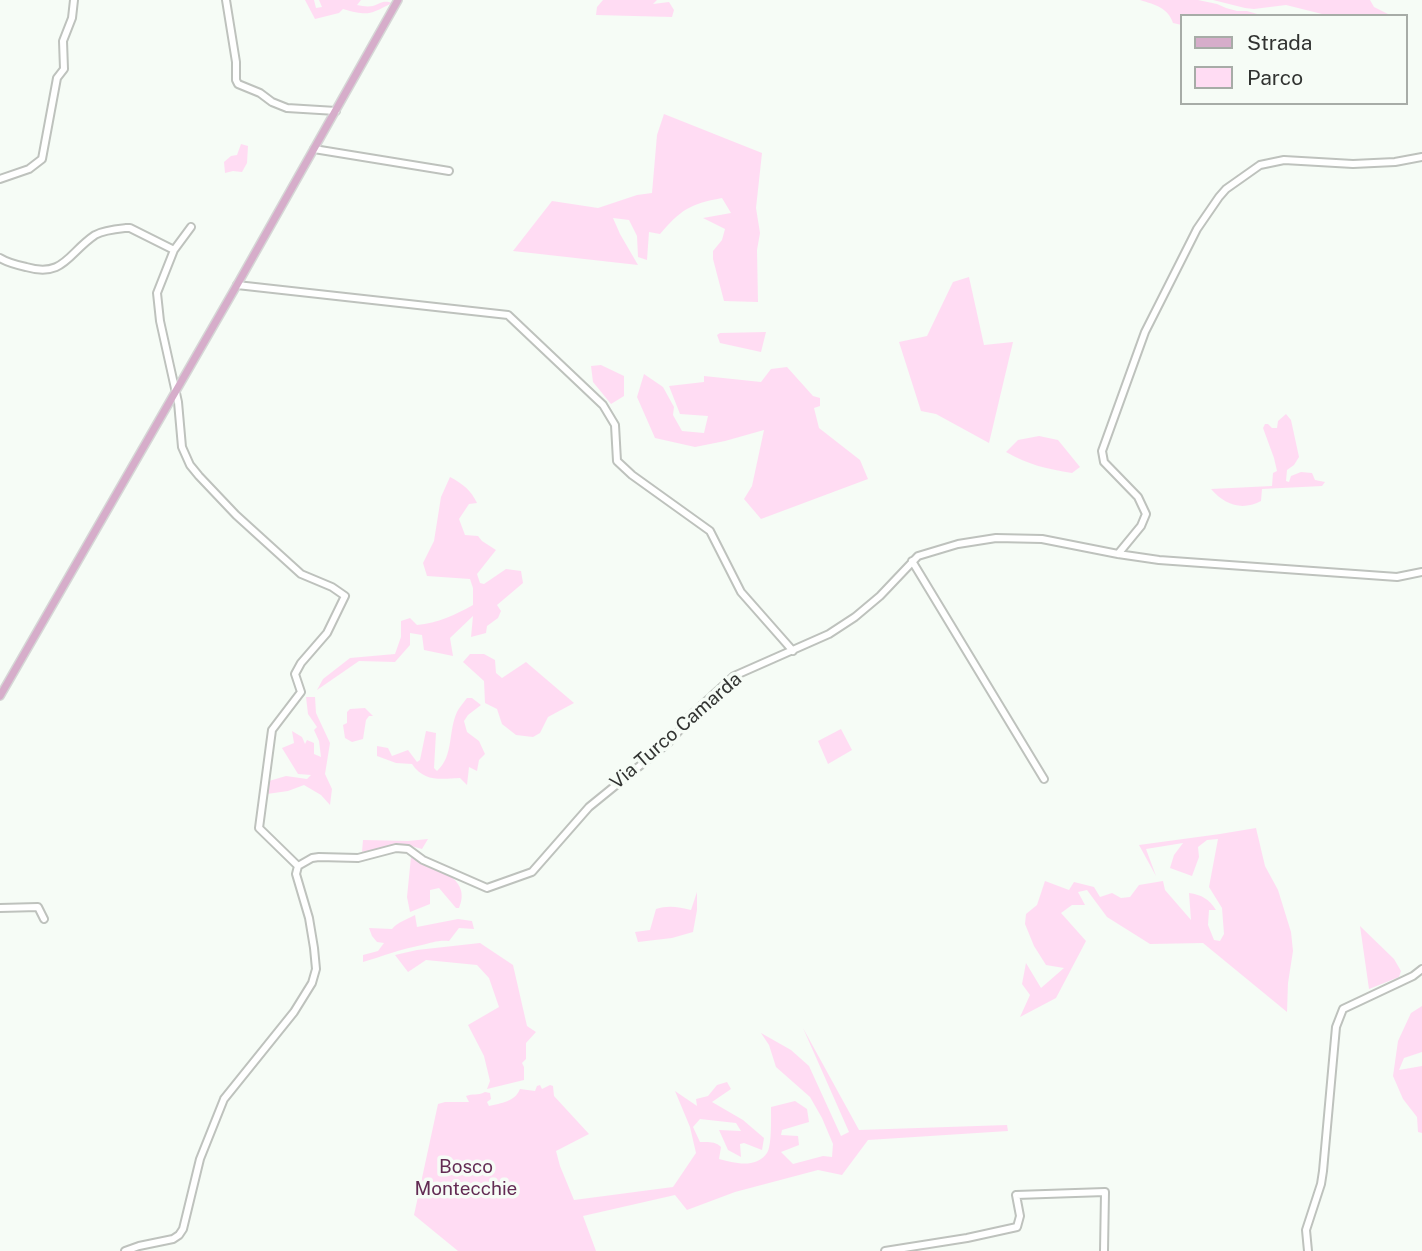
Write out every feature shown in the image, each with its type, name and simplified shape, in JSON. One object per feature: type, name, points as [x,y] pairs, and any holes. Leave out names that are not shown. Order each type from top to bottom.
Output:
[{"type":"main road","points":[[0,696],[398,0]]},
{"type":"street","points":[[0,179],[29,169],[42,159],[57,78],[64,69],[63,41],[72,18],[74,0]]},
{"type":"street","points":[[226,0],[236,62],[236,80],[239,84],[287,108],[336,111]]},
{"type":"street","points":[[314,149],[449,171]]},
{"type":"street","points":[[1118,554],[1141,526],[1146,514],[1138,497],[1104,462],[1102,451],[1146,332],[1197,229],[1219,197],[1260,165],[1284,160],[1353,164],[1395,162],[1422,157]]},
{"type":"street","points":[[125,1251],[173,1239],[179,1235],[183,1229],[200,1159],[223,1099],[294,1012],[312,984],[316,969],[314,948],[309,918],[296,874],[298,866],[259,828],[272,730],[301,692],[295,674],[300,663],[327,633],[345,596],[332,587],[301,574],[236,515],[190,465],[181,447],[178,402],[160,321],[157,293],[174,250],[191,227]]},
{"type":"street","points":[[0,258],[38,271],[50,270],[63,264],[95,235],[130,228],[174,250]]},
{"type":"street","points":[[237,285],[508,315],[603,405],[615,425],[617,461],[710,531],[741,592],[793,650]]},
{"type":"street","name":"Via Turco Camarda","points":[[298,866],[312,858],[358,858],[403,848],[423,860],[487,888],[526,875],[538,867],[589,807],[669,743],[688,718],[734,676],[829,634],[865,610],[918,556],[958,544],[996,538],[1042,539],[1159,560],[1397,577],[1422,572]]},
{"type":"street","points":[[912,561],[1044,779]]},
{"type":"street","points":[[0,908],[38,907],[44,919]]},
{"type":"street","points":[[1308,1251],[1306,1230],[1321,1184],[1336,1027],[1343,1009],[1413,976],[1422,969]]},
{"type":"street","points":[[884,1251],[1017,1227],[1020,1216],[1016,1195],[1105,1192],[1104,1251]]},
{"type":"green space","points":[[305,0],[314,0],[316,8],[322,7],[319,0],[361,0],[357,5],[367,6],[392,3],[368,13],[343,9],[339,13],[315,19]]},
{"type":"green space","points":[[603,0],[657,0],[653,4],[669,2],[674,10],[672,17],[596,15],[597,7]]},
{"type":"green space","points":[[1140,0],[1198,0],[1257,14],[1180,14],[1180,25],[1173,23],[1168,14]]},
{"type":"green space","points":[[1213,0],[1370,0],[1374,7],[1388,14],[1322,14],[1286,5],[1245,8]]},
{"type":"green space","points":[[664,114],[762,153],[756,208],[760,233],[757,250],[758,302],[724,301],[713,251],[722,240],[725,229],[703,218],[731,213],[722,198],[687,209],[660,234],[649,232],[647,260],[638,257],[637,236],[629,220],[613,218],[638,265],[513,251],[552,201],[598,208],[652,193],[657,135]]},
{"type":"green space","points":[[241,144],[248,146],[247,163],[242,172],[225,173],[224,162],[237,155]]},
{"type":"green space","points":[[969,277],[984,345],[1013,342],[989,443],[936,414],[921,411],[899,342],[927,336],[953,282]]},
{"type":"green space","points":[[766,332],[761,352],[720,343],[717,335],[720,333]]},
{"type":"green space","points":[[601,365],[624,376],[624,396],[611,404],[593,382],[591,366]]},
{"type":"green space","points":[[787,367],[813,396],[820,398],[820,406],[814,408],[819,428],[860,460],[868,479],[761,519],[744,499],[752,486],[764,430],[695,447],[655,438],[637,397],[644,374],[663,387],[674,407],[673,415],[682,431],[704,433],[708,416],[680,414],[669,386],[704,382],[704,376],[761,382],[771,369]]},
{"type":"green space","points":[[1286,414],[1291,420],[1299,457],[1287,470],[1286,481],[1289,482],[1291,476],[1301,472],[1312,473],[1315,480],[1325,482],[1322,486],[1262,489],[1261,501],[1247,506],[1234,505],[1216,495],[1211,489],[1272,486],[1273,473],[1277,471],[1263,428],[1268,424],[1277,428],[1278,421]]},
{"type":"green space","points":[[1039,436],[1058,440],[1080,467],[1072,473],[1054,470],[1006,452],[1018,440]]},
{"type":"green space","points":[[450,477],[466,488],[477,503],[469,504],[459,519],[465,535],[478,536],[496,550],[477,574],[480,583],[484,584],[506,569],[521,571],[523,583],[497,605],[501,611],[498,618],[487,626],[486,633],[471,637],[473,616],[450,638],[453,656],[424,650],[422,635],[410,633],[410,645],[395,662],[359,661],[317,690],[323,679],[350,658],[395,654],[401,637],[401,621],[410,618],[417,625],[432,622],[473,605],[470,579],[427,576],[423,563],[434,541],[441,497]]},
{"type":"green space","points":[[470,654],[484,654],[495,660],[496,673],[502,678],[526,662],[574,703],[548,717],[540,733],[533,737],[516,735],[502,724],[497,709],[485,703],[484,681],[463,662]]},
{"type":"green space","points":[[306,697],[315,697],[316,713],[330,743],[325,774],[332,789],[330,805],[321,795],[304,785],[267,794],[269,781],[286,776],[307,779],[311,775],[298,774],[282,748],[294,743],[292,731],[302,737],[305,744],[307,740],[314,743],[314,754],[321,757],[314,730],[317,727],[308,714]]},
{"type":"green space","points":[[467,698],[472,698],[481,705],[464,721],[467,732],[479,741],[485,754],[479,760],[477,771],[469,767],[467,785],[460,778],[427,777],[412,764],[396,763],[377,756],[377,746],[388,748],[392,756],[408,750],[417,762],[420,760],[426,731],[436,733],[434,768],[437,771],[446,758],[454,719]]},
{"type":"green space","points":[[365,708],[373,716],[366,720],[363,739],[352,742],[345,738],[343,725],[347,723],[347,712],[350,709]]},
{"type":"green space","points":[[841,729],[852,750],[828,764],[818,741]]},
{"type":"green space","points":[[1256,828],[1265,866],[1278,890],[1291,932],[1293,951],[1287,1012],[1203,943],[1150,944],[1107,917],[1087,890],[1078,892],[1085,905],[1072,905],[1061,913],[1086,941],[1056,998],[1020,1017],[1030,995],[1022,984],[1026,963],[1041,988],[1064,968],[1046,965],[1025,924],[1026,914],[1037,905],[1045,881],[1069,890],[1074,882],[1094,887],[1100,897],[1112,893],[1121,898],[1130,897],[1139,885],[1163,881],[1165,890],[1191,920],[1189,893],[1201,896],[1211,903],[1216,910],[1209,910],[1208,925],[1214,940],[1220,941],[1224,934],[1222,908],[1209,887],[1218,839],[1207,840],[1198,847],[1199,857],[1192,876],[1170,868],[1174,855],[1183,843],[1146,849],[1156,876],[1139,845]]},
{"type":"green space","points":[[428,839],[422,849],[403,844],[362,852],[363,840]]},
{"type":"green space","points":[[411,857],[439,869],[456,881],[462,897],[459,908],[456,908],[439,888],[430,890],[430,904],[410,912],[407,897]]},
{"type":"green space","points":[[697,892],[693,932],[672,938],[638,942],[635,932],[650,930],[656,909],[674,907],[691,910]]},
{"type":"green space","points":[[415,915],[417,927],[458,919],[472,921],[474,929],[459,928],[449,941],[438,941],[363,962],[363,955],[378,951],[384,943],[377,942],[369,928],[392,929]]},
{"type":"green space","points":[[1360,926],[1394,959],[1401,971],[1399,977],[1369,989]]},
{"type":"green space","points":[[480,943],[513,965],[527,1026],[536,1032],[526,1043],[526,1059],[522,1063],[524,1080],[487,1089],[490,1081],[484,1056],[468,1025],[499,1007],[489,978],[477,965],[426,960],[408,972],[395,955]]},
{"type":"green space","points":[[1422,1006],[1422,1052],[1404,1058],[1399,1070],[1422,1066],[1422,1133],[1418,1132],[1417,1117],[1403,1099],[1393,1076],[1398,1041],[1411,1013]]},
{"type":"green space","name":"Bosco Montecchie","points":[[803,1028],[859,1130],[1007,1125],[1008,1131],[868,1140],[842,1175],[818,1170],[735,1192],[687,1210],[675,1195],[583,1216],[596,1251],[458,1251],[414,1215],[438,1104],[469,1102],[466,1096],[485,1092],[490,1093],[491,1099],[487,1102],[489,1106],[511,1099],[520,1089],[535,1091],[540,1085],[542,1089],[553,1086],[554,1096],[589,1134],[556,1151],[574,1200],[673,1187],[696,1153],[690,1127],[675,1091],[697,1106],[696,1099],[708,1096],[717,1085],[727,1082],[731,1089],[712,1102],[743,1120],[764,1138],[762,1150],[740,1144],[741,1157],[728,1150],[719,1130],[741,1131],[736,1123],[700,1119],[693,1127],[700,1142],[714,1143],[721,1147],[719,1159],[744,1164],[762,1158],[770,1144],[771,1107],[795,1101],[807,1109],[809,1122],[782,1130],[781,1135],[798,1136],[799,1145],[781,1152],[793,1164],[823,1156],[832,1157],[833,1144],[810,1097],[776,1067],[769,1045],[761,1033],[791,1050],[809,1066],[841,1136],[849,1132]]}]
